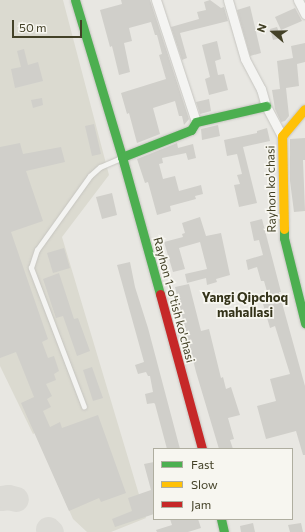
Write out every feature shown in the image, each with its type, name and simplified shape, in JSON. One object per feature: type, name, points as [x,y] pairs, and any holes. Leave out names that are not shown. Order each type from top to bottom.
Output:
[{"type":"street","name":"Rayhon 1-o'tish ko'chasi","points":[[75,0],[122,157],[202,448]]},
{"type":"street","points":[[156,0],[196,122]]},
{"type":"street","points":[[228,0],[245,59],[261,89],[266,106],[282,136]]},
{"type":"street","points":[[298,0],[305,14]]},
{"type":"street","points":[[122,157],[191,130],[196,122],[266,106]]},
{"type":"street","name":"Rayhon ko'chasi","points":[[305,109],[282,136],[282,203],[284,238],[305,323]]},
{"type":"street","points":[[221,520],[224,532]]},
{"type":"lane","points":[[84,407],[31,268],[37,250],[90,176],[100,167],[122,157]]},
{"type":"shaded area","points":[[0,0],[63,0],[109,175],[62,237],[146,518],[111,532],[87,532],[73,519],[35,433],[33,434],[0,366]]},
{"type":"building","points":[[121,0],[150,0],[189,119],[184,125],[182,116],[179,116],[175,101],[153,108],[160,134],[137,143],[129,113],[127,114],[121,93],[166,79],[159,55],[162,54],[157,35],[155,35],[151,22],[129,28],[132,41],[124,43],[130,72],[119,75],[112,46],[110,47],[100,10],[122,4]]},
{"type":"building","points":[[210,0],[221,8],[224,7],[228,21],[180,33],[187,58],[182,60],[171,27],[199,19],[197,12],[206,10],[204,2]]},
{"type":"building","points":[[250,6],[261,53],[250,56],[237,10]]},
{"type":"building","points":[[295,8],[302,21],[281,30],[275,17]]},
{"type":"building","points":[[277,27],[281,38],[273,40],[270,29]]},
{"type":"building","points":[[217,41],[221,59],[215,61],[218,75],[224,74],[228,90],[209,95],[205,79],[210,77],[202,45]]},
{"type":"building","points":[[305,43],[305,62],[297,64],[299,86],[286,88],[289,116],[285,121],[281,122],[275,109],[272,90],[280,89],[277,61],[293,58],[291,46]]},
{"type":"building","points":[[24,49],[28,65],[38,62],[43,81],[15,88],[11,69],[21,67],[17,51]]},
{"type":"building","points":[[42,98],[43,105],[33,108],[31,100]]},
{"type":"building","points":[[209,99],[211,111],[200,114],[196,102]]},
{"type":"building","points":[[94,124],[101,154],[92,156],[85,126]]},
{"type":"building","points":[[218,125],[220,136],[202,140],[201,129]]},
{"type":"building","points":[[267,128],[270,141],[243,147],[257,203],[239,207],[234,185],[240,184],[237,175],[242,174],[237,154],[227,156],[224,140],[257,133],[257,131]]},
{"type":"building","points":[[305,138],[305,160],[303,160],[305,211],[294,212],[290,181],[290,139]]},
{"type":"building","points":[[20,143],[23,154],[61,147],[65,162],[26,171],[43,221],[11,232],[48,339],[42,342],[48,358],[54,356],[59,371],[54,374],[56,380],[46,384],[52,396],[47,399],[51,407],[43,411],[50,427],[60,422],[62,428],[98,415],[126,493],[101,502],[99,498],[69,511],[21,403],[34,397],[16,352],[0,358],[0,147]]},
{"type":"building","points":[[177,143],[178,148],[193,144],[196,158],[188,160],[186,153],[162,158],[163,163],[159,164],[163,179],[175,176],[179,191],[201,185],[203,194],[195,196],[196,199],[170,206],[171,211],[157,215],[148,182],[145,183],[137,159]]},
{"type":"building","points":[[112,193],[117,215],[102,219],[96,197]]},
{"type":"building","points":[[200,217],[206,236],[221,233],[230,275],[216,279],[217,282],[207,285],[206,278],[187,283],[185,274],[207,269],[200,242],[179,248],[185,269],[173,272],[164,242],[183,237],[182,234],[185,233],[182,223]]},
{"type":"building","points":[[262,219],[281,292],[279,292],[305,386],[305,455],[303,455],[296,431],[266,439],[257,406],[276,401],[270,379],[290,374],[275,326],[270,328],[263,304],[270,302],[264,281],[261,281],[257,267],[248,270],[246,260],[263,255],[259,240],[254,241],[250,222]]},
{"type":"building","points":[[64,248],[70,268],[53,273],[47,253]]},
{"type":"building","points":[[130,262],[135,287],[148,328],[180,448],[167,448],[155,404],[147,404],[145,394],[153,392],[150,376],[148,376],[146,372],[138,374],[135,365],[144,362],[117,265]]},
{"type":"building","points":[[59,273],[74,319],[78,318],[90,351],[77,356],[63,316],[56,318],[43,279]]},
{"type":"building","points":[[189,284],[201,331],[209,329],[221,378],[223,377],[226,389],[231,387],[240,415],[228,418],[234,439],[230,440],[233,448],[219,448],[196,372],[175,287]]},
{"type":"building","points":[[92,367],[103,398],[93,401],[83,370]]},
{"type":"building","points":[[153,462],[153,514],[115,527],[112,519],[132,511],[128,498],[151,490],[144,464]]},
{"type":"building","points":[[170,520],[198,520],[201,528],[188,532],[157,532],[156,530],[172,525]]},
{"type":"building","points":[[253,523],[255,532],[241,532],[240,526]]},
{"type":"building","points":[[301,523],[303,532],[290,532],[288,525]]},
{"type":"taxiway","points":[[1,498],[8,497],[16,499]]},
{"type":"taxiway","points":[[48,529],[51,532]]},
{"type":"traffic: fast","points":[[75,0],[122,157],[160,294]]},
{"type":"traffic: fast","points":[[122,157],[191,130],[196,122],[266,106]]},
{"type":"traffic: fast","points":[[284,229],[284,238],[305,323]]},
{"type":"traffic: fast","points":[[221,520],[224,532]]},
{"type":"traffic: slow","points":[[284,229],[282,136],[305,109]]},
{"type":"traffic: jam","points":[[160,294],[202,448]]},
{"type":"district","name":"Yangi Qipchoq mahallasi","points":[[245,306]]}]
